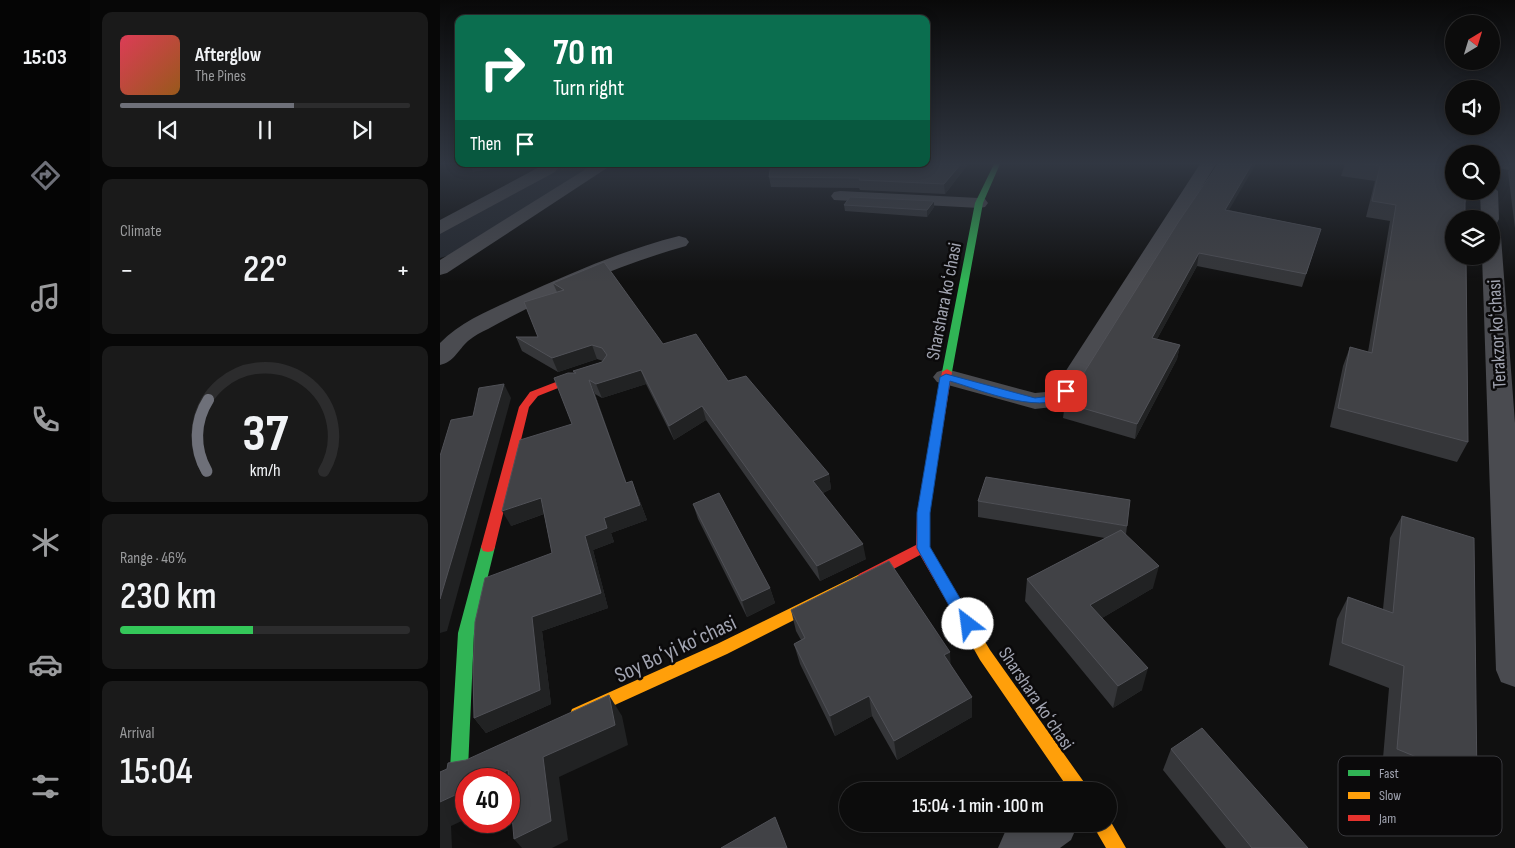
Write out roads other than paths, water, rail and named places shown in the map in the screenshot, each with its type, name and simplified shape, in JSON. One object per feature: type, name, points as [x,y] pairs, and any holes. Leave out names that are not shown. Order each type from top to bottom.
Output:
[{"type":"street","points":[[440,228],[485,204]]},
{"type":"street","points":[[440,268],[542,204]]},
{"type":"street","name":"Sharshara koʻchasi","points":[[979,204],[946,377],[923,513],[923,548],[985,654],[1074,782]]},
{"type":"street","points":[[946,377],[1035,401],[1052,400],[1066,391],[1183,204]]},
{"type":"street","points":[[440,358],[460,336],[479,324],[578,277],[636,254],[679,242]]},
{"type":"street","name":"Terakzor koʻchasi","points":[[1493,265],[1515,670]]},
{"type":"street","points":[[446,774],[463,767],[466,633],[524,407],[534,394],[598,369]]},
{"type":"street","name":"Soy Boʻyi koʻchasi","points":[[568,719],[722,649],[923,548]]},
{"type":"street","points":[[1022,848],[1044,832]]},
{"type":"street","points":[[1107,832],[1118,848]]},
{"type":"waterway","points":[[440,246],[512,204]]}]
